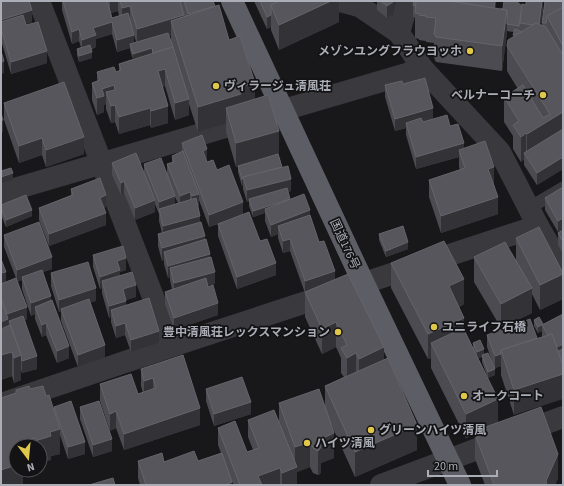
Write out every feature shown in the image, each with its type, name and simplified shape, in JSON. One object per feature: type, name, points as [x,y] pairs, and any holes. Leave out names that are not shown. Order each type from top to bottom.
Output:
[{"type":"highway","name":"国道176号","points":[[232,1],[460,485]]},
{"type":"street","points":[[39,1],[172,346]]},
{"type":"street","points":[[340,1],[359,6],[399,34],[423,69],[500,152],[563,269]]},
{"type":"street","points":[[399,34],[408,1]]},
{"type":"street","points":[[1,193],[423,69]]},
{"type":"street","points":[[1,404],[364,282],[534,217]]},
{"type":"street","points":[[381,485],[563,417]]},
{"type":"lane","points":[[534,217],[563,188]]},
{"type":"building","points":[[1,1],[29,1],[32,10],[1,20]]},
{"type":"building","points":[[63,1],[107,1],[112,18],[128,13],[134,35],[117,40],[112,22],[93,28],[96,35],[82,40],[79,29],[72,32]]},
{"type":"building","points":[[120,1],[180,1],[184,15],[137,29],[130,6],[122,8]]},
{"type":"building","points":[[184,1],[213,1],[215,6],[188,14]]},
{"type":"building","points":[[260,1],[279,1],[271,5],[271,15],[267,17]]},
{"type":"building","points":[[279,1],[331,1],[279,25],[271,5]]},
{"type":"building","points":[[381,1],[394,1],[387,6]]},
{"type":"building","points":[[414,1],[416,1],[416,6],[413,5]]},
{"type":"building","points":[[416,1],[450,1],[507,10],[502,46],[436,37],[434,34],[436,18],[426,17],[415,13]]},
{"type":"building","points":[[450,1],[495,1],[494,8]]},
{"type":"building","points":[[504,1],[516,1],[522,6],[519,26],[507,24],[507,10],[501,9],[503,9]]},
{"type":"building","points":[[526,1],[542,1],[539,24],[536,23],[532,25],[520,23],[522,4],[526,5]]},
{"type":"building","points":[[545,1],[563,1],[563,7],[547,16],[546,23],[542,23]]},
{"type":"building","name":"ヴィラージュ清風荘","points":[[219,5],[229,40],[240,36],[255,83],[239,87],[241,94],[198,107],[171,21]]},
{"type":"building","points":[[563,7],[563,46],[547,16]]},
{"type":"building","points":[[23,15],[26,25],[38,22],[47,51],[11,62],[1,28],[1,22]]},
{"type":"building","points":[[536,23],[546,27],[563,55],[563,112],[521,137],[513,125],[519,121],[504,97],[523,85],[543,118],[550,114],[507,46],[508,40]]},
{"type":"building","points":[[515,29],[522,32],[513,35]]},
{"type":"building","points":[[168,33],[173,47],[153,53],[152,48],[133,54],[130,44]]},
{"type":"building","points":[[90,45],[92,52],[79,56],[77,49]]},
{"type":"building","points":[[173,47],[189,99],[175,103],[165,69],[158,71],[168,106],[151,111],[150,108],[119,117],[115,105],[111,106],[106,92],[115,90],[114,85],[102,89],[104,96],[97,98],[92,83],[100,80],[97,72],[114,67],[116,72],[121,70],[119,64]]},
{"type":"building","points":[[1,51],[4,61],[1,62]]},
{"type":"building","points":[[425,78],[433,108],[395,119],[385,85],[402,81],[403,84]]},
{"type":"building","points":[[64,82],[84,137],[46,150],[42,138],[19,146],[4,103]]},
{"type":"building","points":[[268,95],[279,131],[236,143],[226,108]]},
{"type":"building","points":[[447,115],[450,126],[458,124],[464,143],[416,157],[406,123],[421,118],[423,122]]},
{"type":"building","points":[[563,129],[563,157],[537,173],[524,153]]},
{"type":"building","points":[[202,135],[207,149],[203,151],[207,162],[213,160],[217,170],[229,165],[243,202],[209,215],[182,143]]},
{"type":"building","points":[[485,141],[494,167],[488,169],[498,197],[441,216],[429,180],[465,168],[459,150]]},
{"type":"building","points":[[183,151],[199,194],[192,196],[190,192],[180,196],[167,164],[174,162],[172,156]]},
{"type":"building","points":[[136,153],[155,200],[135,208],[124,181],[121,183],[112,163]]},
{"type":"building","points":[[278,154],[282,167],[243,177],[242,179],[238,166]]},
{"type":"building","points":[[161,158],[175,196],[159,202],[144,164]]},
{"type":"building","points":[[288,166],[291,179],[247,190],[243,177]]},
{"type":"building","points":[[11,168],[13,173],[1,177],[1,171]]},
{"type":"building","points":[[100,178],[106,195],[100,198],[106,213],[49,234],[39,208],[73,195],[71,189]]},
{"type":"building","points":[[563,187],[563,218],[558,221],[545,198]]},
{"type":"building","points":[[287,188],[290,199],[253,211],[249,199]]},
{"type":"building","points":[[304,194],[310,210],[271,225],[265,209]]},
{"type":"building","points":[[26,195],[32,210],[6,220],[1,205]]},
{"type":"building","points":[[196,198],[200,216],[163,226],[159,209]]},
{"type":"building","points":[[249,212],[260,241],[267,239],[276,263],[237,277],[218,224]]},
{"type":"building","points":[[310,215],[319,242],[324,241],[335,271],[305,281],[290,239],[283,241],[278,226]]},
{"type":"building","points":[[39,222],[52,257],[17,270],[4,235]]},
{"type":"building","points":[[201,222],[205,236],[162,248],[158,234]]},
{"type":"building","points":[[403,226],[408,242],[386,251],[379,234]]},
{"type":"building","points":[[539,227],[563,273],[540,285],[516,238]]},
{"type":"building","points":[[563,230],[563,242],[558,233]]},
{"type":"building","points":[[206,239],[210,254],[168,266],[164,252]]},
{"type":"building","points":[[444,241],[464,279],[449,286],[464,318],[428,334],[391,263]]},
{"type":"building","points":[[505,242],[532,288],[501,304],[474,257]]},
{"type":"building","points":[[123,246],[126,258],[117,261],[120,270],[100,277],[93,255]]},
{"type":"building","points":[[211,257],[215,272],[174,283],[170,268]]},
{"type":"building","points":[[1,259],[6,272],[1,273]]},
{"type":"building","points":[[88,262],[96,288],[59,300],[51,273]]},
{"type":"building","points":[[42,270],[51,296],[31,303],[22,277]]},
{"type":"building","points":[[132,272],[136,285],[123,289],[126,301],[109,306],[102,281]]},
{"type":"building","points":[[348,274],[384,347],[359,359],[356,353],[347,358],[341,348],[347,345],[336,322],[322,329],[305,292]]},
{"type":"building","points":[[16,278],[27,307],[7,314],[1,298],[1,284]]},
{"type":"building","points":[[206,278],[208,287],[213,285],[218,303],[174,318],[165,292]]},
{"type":"building","points":[[1,298],[8,319],[1,322]]},
{"type":"building","points":[[149,298],[159,331],[131,340],[125,323],[116,326],[111,310]]},
{"type":"building","points":[[89,299],[105,345],[78,355],[61,309]]},
{"type":"building","points":[[52,300],[69,346],[57,351],[46,323],[42,325],[35,307]]},
{"type":"building","points":[[563,314],[563,344],[557,347],[552,334],[548,335],[542,325]]},
{"type":"building","points":[[23,316],[37,356],[22,361],[9,321]]},
{"type":"building","points":[[539,317],[543,324],[538,327],[534,320]]},
{"type":"building","points":[[530,319],[537,338],[501,350],[501,354],[495,356],[487,335]]},
{"type":"building","points":[[10,325],[21,355],[14,358],[12,352],[1,355],[1,329]]},
{"type":"building","points":[[463,328],[498,399],[466,414],[431,343]]},
{"type":"building","points":[[552,334],[563,366],[563,374],[514,390],[501,350]]},
{"type":"building","points":[[480,340],[484,349],[477,352],[473,343]]},
{"type":"building","points":[[563,349],[563,365],[558,351]]},
{"type":"building","points":[[488,353],[495,369],[488,372],[482,355]]},
{"type":"building","points":[[183,355],[200,408],[124,434],[116,411],[110,414],[100,384],[131,374],[138,394],[156,388],[153,378],[144,381],[141,369]]},
{"type":"building","points":[[388,358],[417,425],[355,452],[325,386]]},
{"type":"building","points":[[242,377],[251,402],[214,414],[206,389]]},
{"type":"building","points":[[29,386],[30,389],[43,386],[46,396],[49,395],[60,429],[50,432],[51,436],[45,438],[8,438],[8,468],[1,470],[1,398],[16,393],[16,390]]},
{"type":"building","points":[[319,389],[334,433],[319,440],[321,446],[318,451],[313,448],[310,442],[295,447],[279,403]]},
{"type":"building","points":[[71,401],[85,442],[68,447],[54,407]]},
{"type":"building","points":[[99,401],[112,439],[93,445],[80,407]]},
{"type":"building","points":[[541,407],[558,454],[546,481],[547,485],[494,485],[475,434],[480,429]]},
{"type":"building","points":[[274,410],[297,467],[282,473],[280,468],[258,476],[262,485],[240,485],[218,428],[235,421],[247,452],[259,448],[248,420]]},
{"type":"building","points":[[194,451],[198,461],[222,453],[232,482],[225,485],[146,485],[138,461],[162,453],[164,462]]},
{"type":"building","points":[[113,478],[115,485],[89,485]]},
{"type":"place","name":"メゾンユングフラウヨッホ","points":[[470,51]]},
{"type":"place","name":"ヴィラージュ清風荘","points":[[216,86]]},
{"type":"place","name":"ベルナーコーチ","points":[[543,95]]},
{"type":"place","name":"ユニライフ石橋","points":[[434,327]]},
{"type":"place","name":"豊中清風荘レックスマンション","points":[[338,332]]},
{"type":"place","name":"オークコート","points":[[464,396]]},
{"type":"place","name":"グリーンハイツ清風","points":[[371,430]]},
{"type":"place","name":"ハイツ清風","points":[[307,443]]}]
